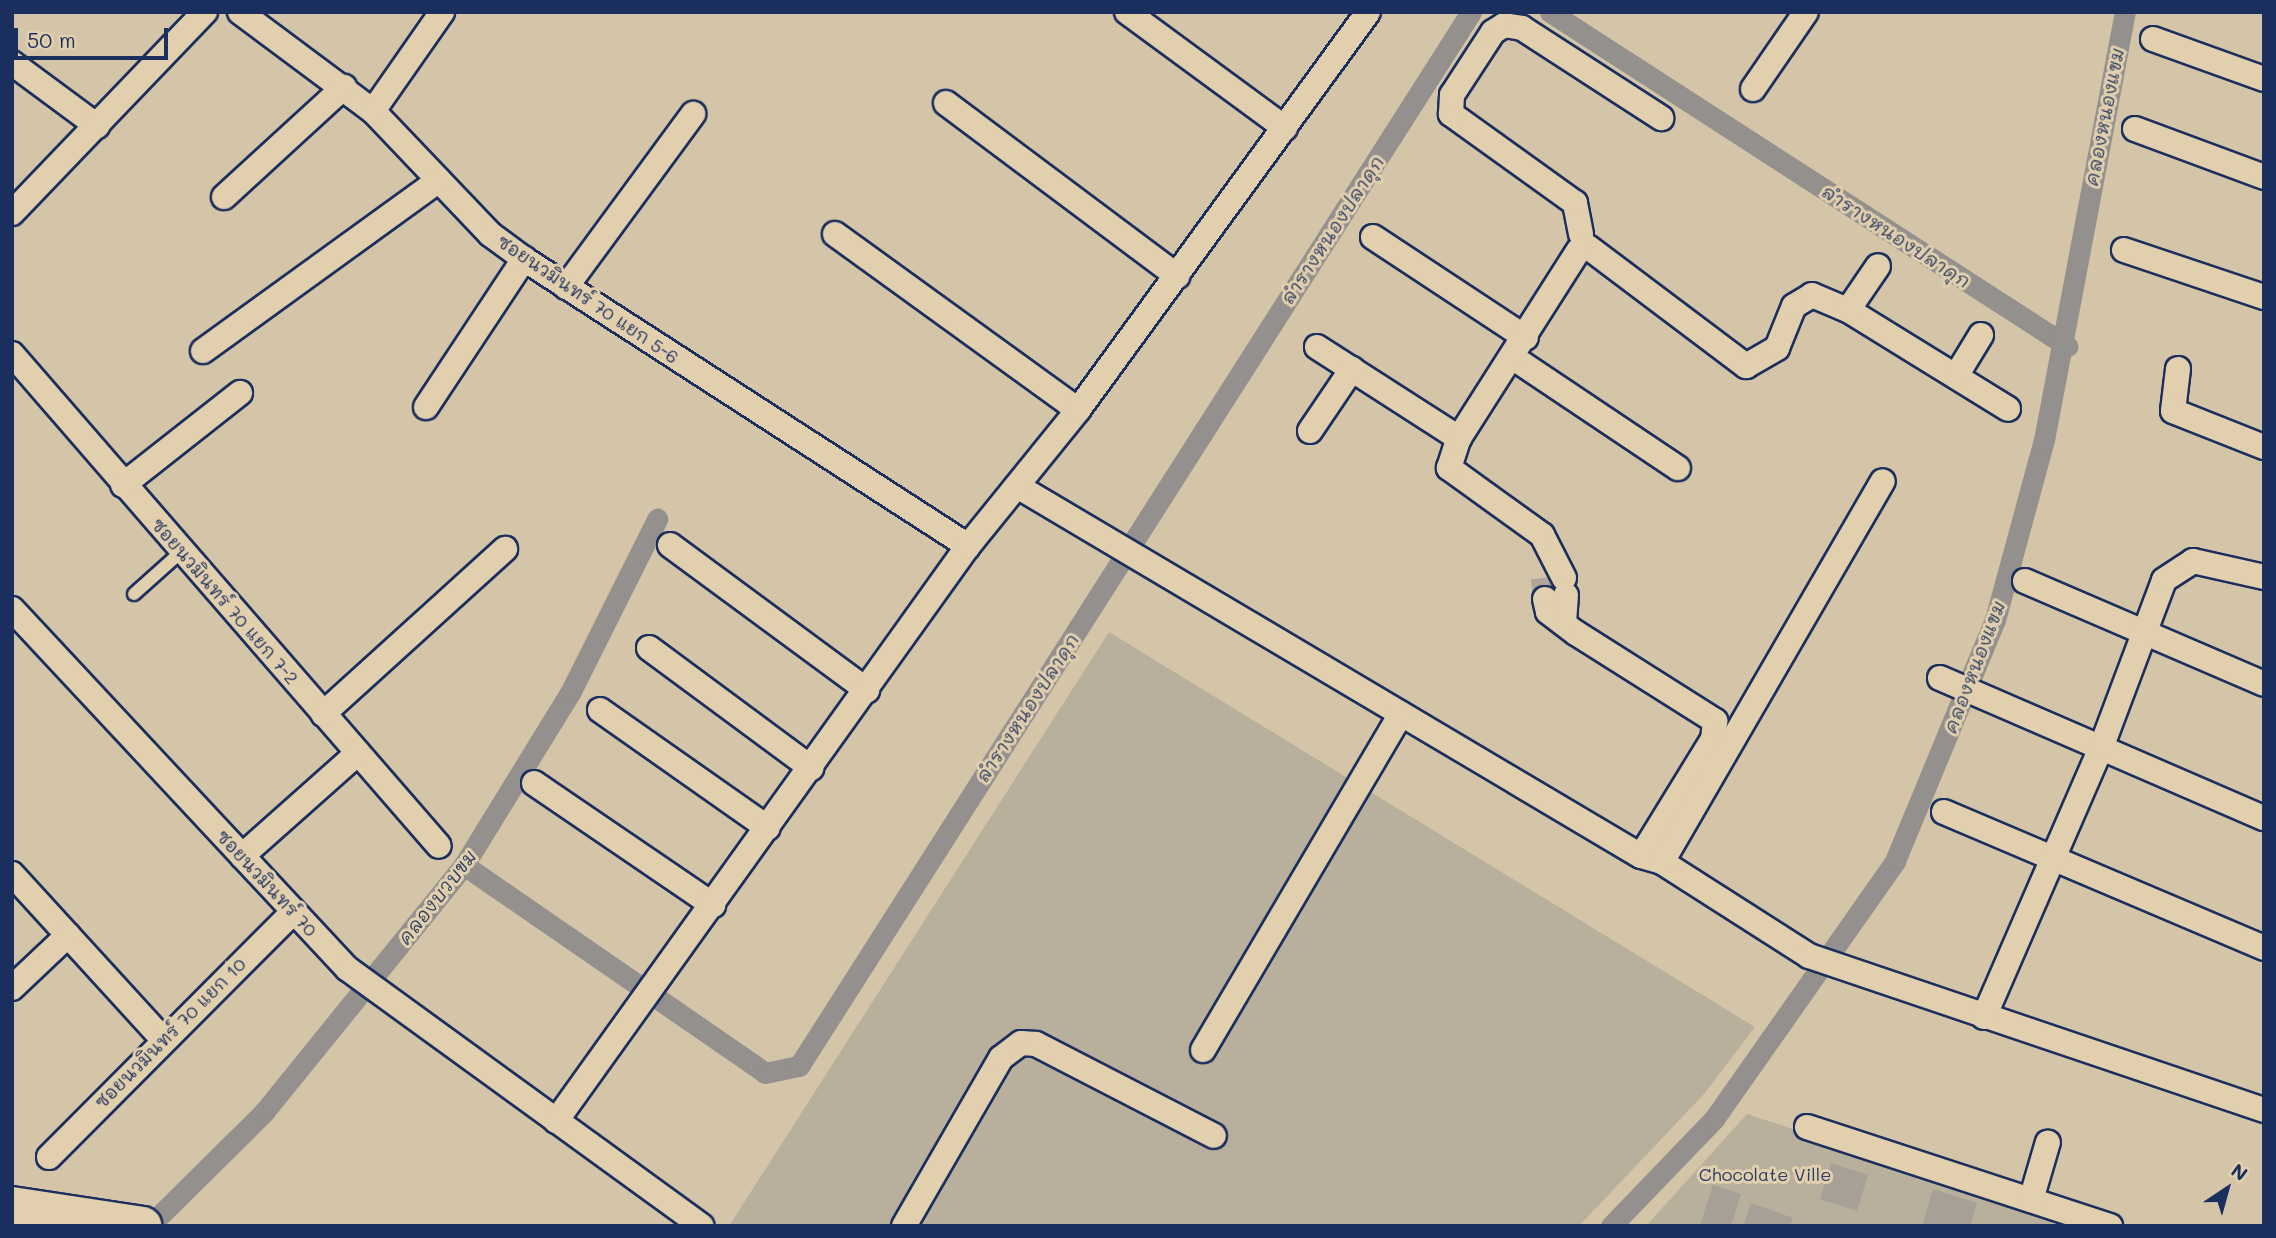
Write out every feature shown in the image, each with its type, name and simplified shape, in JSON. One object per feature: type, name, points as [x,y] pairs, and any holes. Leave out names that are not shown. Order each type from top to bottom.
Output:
[{"type":"main road","points":[[12,1206],[142,1226]]},
{"type":"street","points":[[12,213],[205,12]]},
{"type":"street","name":"ซอยนวมินทร์ 70 แยก 5-6","points":[[240,12],[373,111],[490,234],[524,259],[968,546]]},
{"type":"street","points":[[373,111],[442,12]]},
{"type":"street","points":[[556,1121],[968,546],[1078,410],[1368,12]]},
{"type":"street","points":[[1753,89],[1806,12]]},
{"type":"street","points":[[1141,16],[1284,128]]},
{"type":"street","points":[[1652,859],[1713,739],[1715,721],[1564,622],[1542,536],[1449,468],[1459,438],[1520,349],[1582,244],[1574,203],[1451,114],[1452,95],[1493,32],[1504,25],[1522,28],[1661,118]]},
{"type":"street","points":[[2152,39],[2264,79]]},
{"type":"street","points":[[12,63],[97,126]]},
{"type":"street","points":[[224,197],[344,87]]},
{"type":"street","points":[[946,103],[1177,276]]},
{"type":"street","points":[[566,287],[693,114]]},
{"type":"street","points":[[2135,129],[2264,177]]},
{"type":"street","points":[[203,351],[439,180]]},
{"type":"street","points":[[835,233],[1078,410]]},
{"type":"street","points":[[1373,237],[1678,468]]},
{"type":"street","points":[[1582,244],[1746,366],[1777,348],[1800,300],[1825,297],[2008,409]]},
{"type":"street","points":[[2124,250],[2264,297]]},
{"type":"street","points":[[426,407],[524,259]]},
{"type":"street","points":[[1848,310],[1878,266]]},
{"type":"street","points":[[1956,376],[1981,335]]},
{"type":"street","points":[[1317,347],[1459,438]]},
{"type":"street","name":"ซอยนวมินทร์ 70 แยก 7-2","points":[[12,354],[181,552],[439,846]]},
{"type":"street","points":[[1310,431],[1352,369]]},
{"type":"street","points":[[2178,369],[2173,411],[2264,447]]},
{"type":"street","points":[[123,485],[240,393]]},
{"type":"street","points":[[1652,859],[1883,481]]},
{"type":"street","points":[[1017,486],[1652,859],[1809,956],[1841,970],[2264,1110]]},
{"type":"street","points":[[670,545],[867,690]]},
{"type":"street","points":[[323,714],[505,549]]},
{"type":"street","points":[[1984,1017],[2101,748],[2147,634],[2164,580],[2178,566],[2193,561],[2264,577]]},
{"type":"street","points":[[2025,581],[2264,684]]},
{"type":"street","name":"ซอยนวมินทร์ 70","points":[[12,609],[348,969],[702,1226]]},
{"type":"street","points":[[649,648],[811,768]]},
{"type":"street","points":[[1948,682],[2264,818]]},
{"type":"street","points":[[600,710],[768,828]]},
{"type":"street","points":[[1203,1050],[1401,713]]},
{"type":"street","points":[[242,856],[358,753]]},
{"type":"street","points":[[534,783],[713,905]]},
{"type":"street","points":[[1944,812],[2264,948]]},
{"type":"street","points":[[12,874],[162,1038]]},
{"type":"street","name":"ซอยนวมินทร์ 70 แยก 10","points":[[49,1157],[162,1038],[293,912]]},
{"type":"street","points":[[12,988],[68,935]]},
{"type":"street","points":[[904,1226],[1001,1058],[1021,1043],[1036,1044],[1214,1136]]},
{"type":"street","points":[[1807,1127],[2110,1226]]},
{"type":"street","points":[[2031,1200],[2048,1142]]},
{"type":"lane","points":[[134,594],[181,552]]},
{"type":"green space","points":[[1109,632],[1755,1027],[1704,1094],[1579,1226],[729,1226]]},
{"type":"green space","name":"Chocolate Ville","points":[[1747,1114],[2090,1226],[1646,1226]]},
{"type":"building","points":[[1831,1163],[1868,1175],[1857,1211],[1820,1199]]},
{"type":"building","points":[[1713,1185],[1741,1194],[1731,1226],[1700,1226]]},
{"type":"building","points":[[1933,1189],[1977,1203],[1970,1226],[1922,1226]]},
{"type":"building","points":[[1751,1203],[1793,1218],[1790,1226],[1743,1226]]},
{"type":"waterway","name":"ลำรางหนองปลาดุก","points":[[464,865],[765,1073],[799,1066],[1471,12]]},
{"type":"waterway","name":"ลำรางหนองปลาดุก","points":[[1550,12],[2067,346]]},
{"type":"waterway","name":"คลองหนองแขม","points":[[1611,1226],[1714,1119],[1895,861],[1995,620],[2044,440],[2125,12]]},
{"type":"waterway","name":"คลองบวบขม","points":[[149,1226],[264,1112],[464,865],[570,693],[657,519]]},
{"type":"tunnel","points":[[1543,578],[1545,599]]}]
